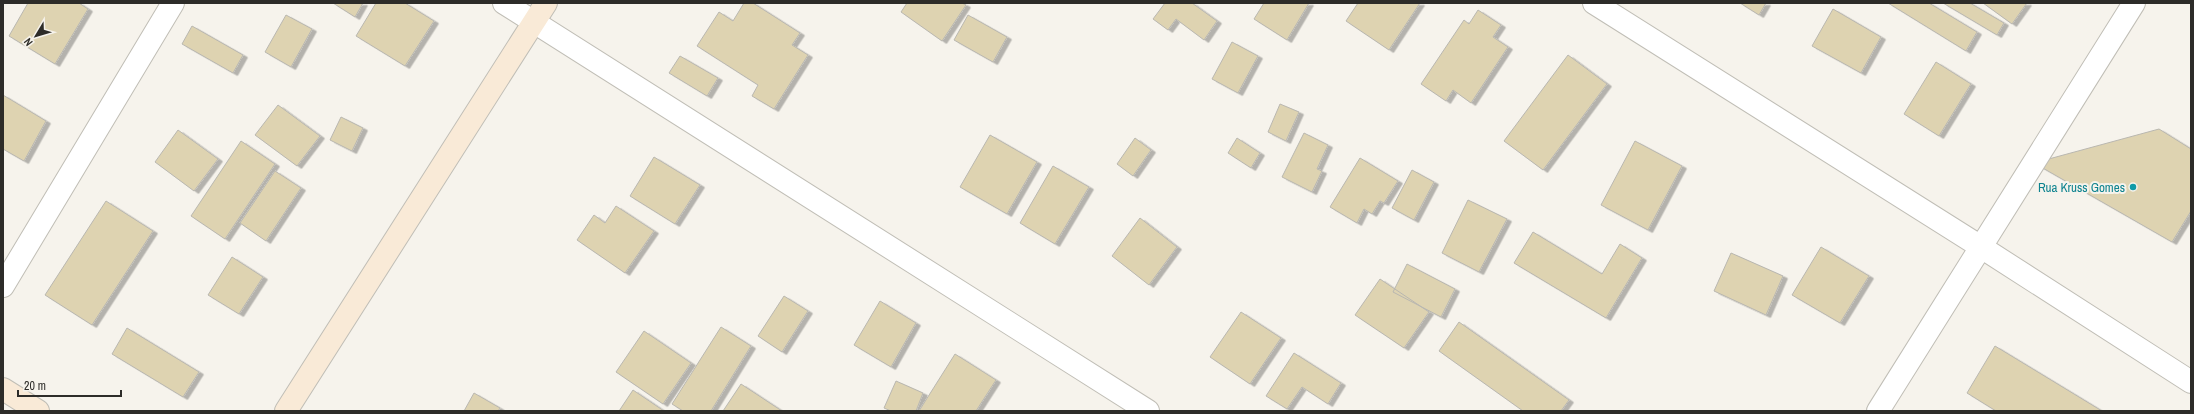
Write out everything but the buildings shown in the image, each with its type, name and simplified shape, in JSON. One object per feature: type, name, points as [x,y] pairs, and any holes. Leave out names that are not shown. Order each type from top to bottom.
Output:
[{"type":"street","points":[[3,286],[173,3]]},
{"type":"street","points":[[504,3],[1148,411]]},
{"type":"street","points":[[286,411],[546,3]]},
{"type":"street","points":[[1594,3],[1981,247],[2191,382]]},
{"type":"street","points":[[1878,411],[2134,3]]},
{"type":"street","points":[[3,389],[38,411]]},
{"type":"place","name":"Rua Kruss Gomes","points":[[2133,187]]}]
